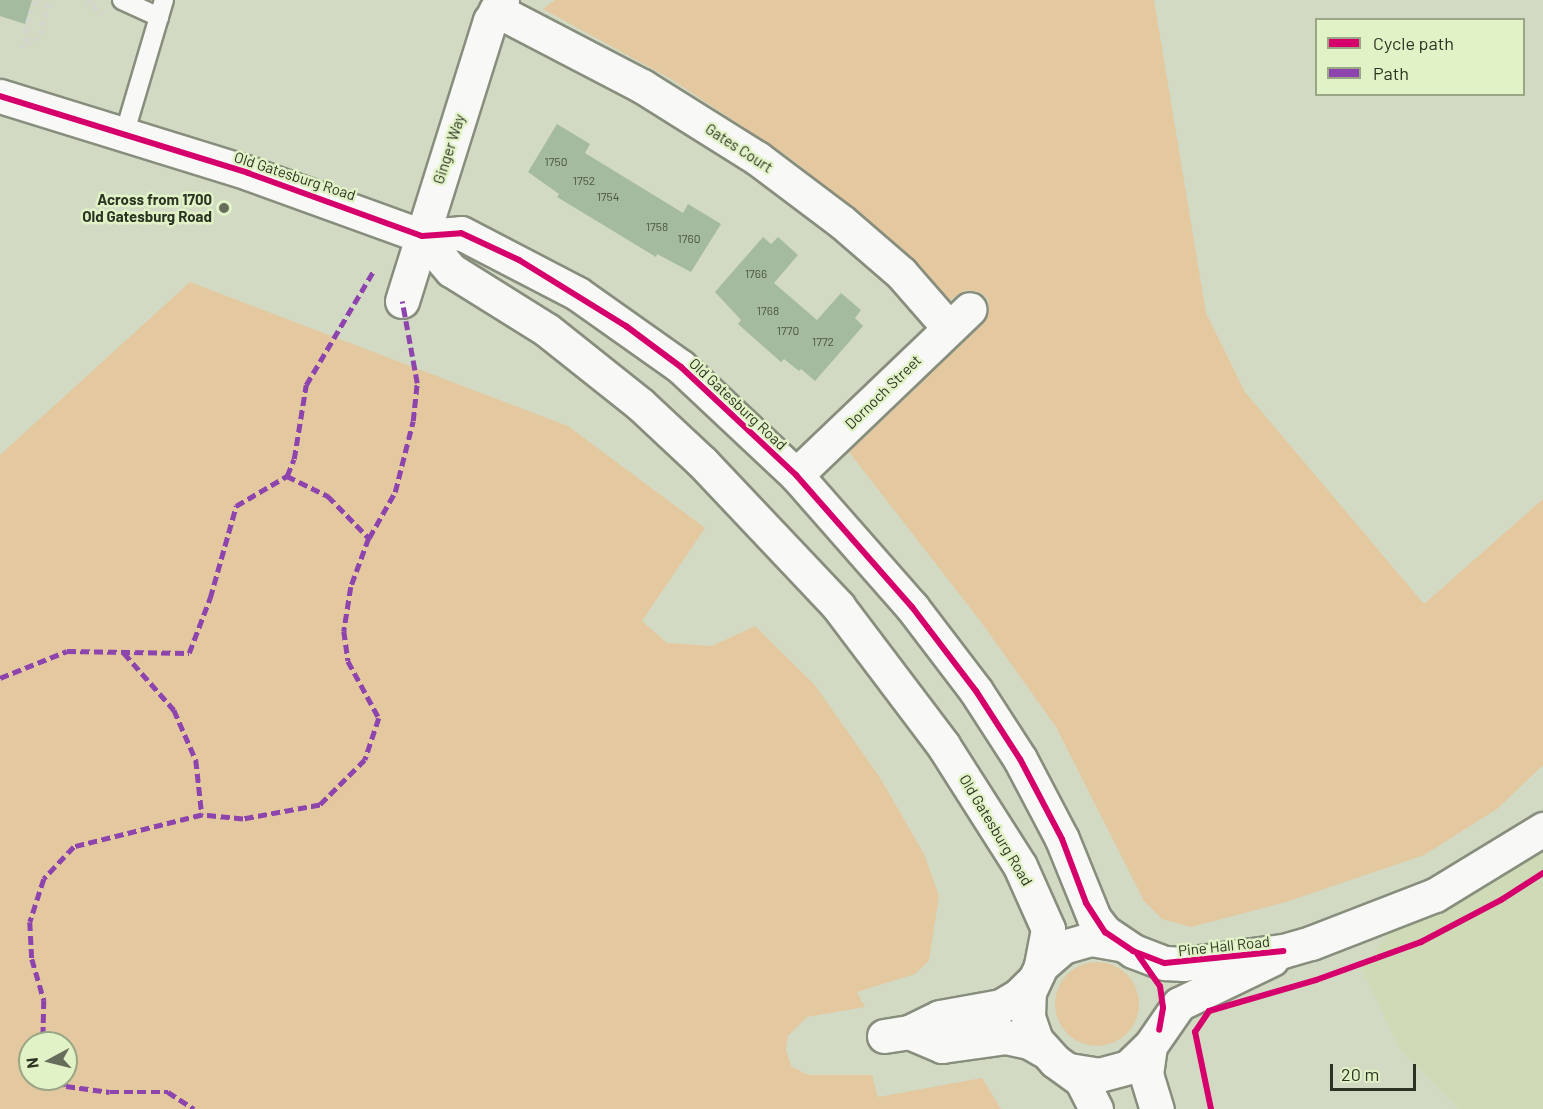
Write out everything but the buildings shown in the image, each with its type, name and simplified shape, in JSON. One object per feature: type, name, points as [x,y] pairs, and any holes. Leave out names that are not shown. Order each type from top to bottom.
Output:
[{"type":"street","name":"Ginger Way","points":[[402,301],[499,5]]},
{"type":"street","name":"Gates Court","points":[[499,5],[642,86],[758,158],[842,222],[901,273],[960,318]]},
{"type":"street","name":"Old Gatesburg Road","points":[[0,96],[270,180],[422,236],[461,233],[578,294],[681,367],[796,475],[912,607],[976,691],[1043,801],[1094,918],[1150,966],[1160,986],[1163,1008],[1146,1074],[1157,1109]]},
{"type":"street","name":"Old Gatesburg Road","points":[[422,236],[451,270],[547,330],[640,404],[703,463],[838,606],[943,746],[1020,866],[1048,929],[1028,1017],[1043,1050]]},
{"type":"street","name":"Dornoch Street","points":[[796,475],[960,318]]},
{"type":"street","name":"Pine Hall Road","points":[[1043,1050],[1029,1042],[1006,1037],[942,1046],[897,1034],[940,1017],[1000,1006],[1019,995],[1051,955],[1077,942],[1098,940],[1127,947],[1165,963],[1184,964],[1283,951],[1417,904],[1488,866],[1543,829]]},
{"type":"street","name":"Pine Hall Road","points":[[1069,1070],[1084,1074],[1114,1072],[1134,1062],[1155,1038],[1169,1014],[1190,996],[1253,970],[1283,951]]},
{"type":"street","points":[[1043,1050],[1069,1070],[1088,1089],[1096,1109]]},
{"type":"lane","points":[[122,0],[162,8],[124,135]]},
{"type":"path","points":[[23,49],[26,42],[25,31],[35,0]]},
{"type":"path","points":[[26,42],[35,41],[40,34],[50,0]]},
{"type":"shaded area","points":[[555,0],[1154,0],[1206,313],[1245,392],[1424,604],[1543,499],[1543,765],[1497,809],[1424,855],[1286,902],[1191,927],[1162,919],[1144,901],[1056,727],[981,622],[849,452],[982,325],[989,310],[988,299],[980,292],[965,290],[947,302],[901,251],[793,160],[671,79],[543,9]]},
{"type":"shaded area","points":[[190,282],[568,426],[705,528],[642,621],[667,643],[712,646],[755,626],[814,684],[879,776],[924,854],[939,896],[929,961],[915,974],[857,992],[865,1007],[807,1017],[788,1036],[786,1050],[791,1066],[808,1075],[872,1075],[878,1097],[982,1078],[1001,1109],[0,1109],[0,455]]},
{"type":"shaded area","points":[[1543,829],[1543,1109],[1459,1109],[1400,1050],[1362,969],[1408,908]]},
{"type":"shaded area","points":[[1097,962],[1113,965],[1127,974],[1136,988],[1139,1004],[1136,1020],[1127,1034],[1113,1043],[1097,1046],[1081,1043],[1067,1034],[1058,1020],[1055,1004],[1058,988],[1067,974],[1081,965]]},
{"type":"marked path","points":[[287,476],[294,459],[306,385],[374,270]]},
{"type":"marked path","points":[[369,538],[395,492],[413,421],[417,383],[402,301]]},
{"type":"marked path","points":[[0,678],[67,651],[189,653],[210,598],[236,506],[287,476],[328,496],[369,538],[351,587],[344,631],[348,661],[379,718],[365,760],[320,805],[243,819],[202,815],[74,847],[44,879],[30,922],[32,959],[44,1000],[43,1031]]},
{"type":"marked path","points":[[124,653],[174,710],[196,760],[202,815]]},
{"type":"marked path","points":[[78,1088],[110,1092],[168,1092],[194,1109]]},
{"type":"cycle path","points":[[0,96],[248,173],[422,236],[461,233],[519,260],[626,326],[681,367],[796,475],[912,607],[976,691],[1020,759],[1062,839],[1086,903],[1105,932],[1133,951],[1165,963],[1283,951]]},
{"type":"cycle path","points":[[1211,1109],[1195,1032],[1209,1011],[1316,980],[1421,942],[1501,900],[1543,873]]},
{"type":"cycle path","points":[[1138,955],[1160,986],[1163,1008],[1159,1030]]},
{"type":"place","name":"Across from 1700 Old Gatesburg Road","points":[[224,208]]}]
